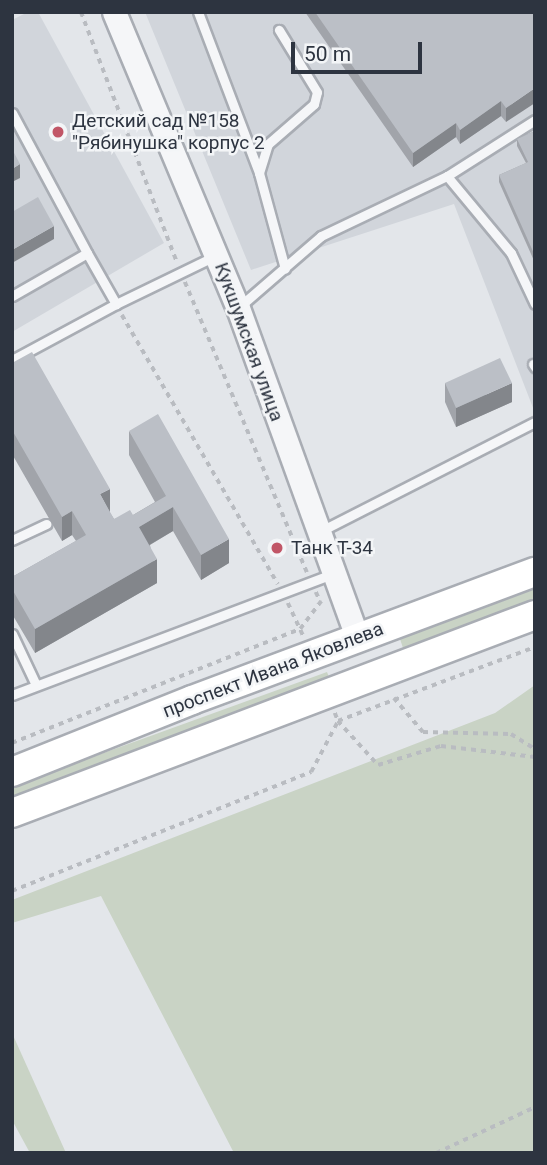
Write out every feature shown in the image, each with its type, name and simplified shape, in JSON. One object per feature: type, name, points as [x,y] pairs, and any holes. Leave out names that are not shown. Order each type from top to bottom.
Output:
[{"type":"main road","name":"проспект Ивана Яковлева","points":[[12,772],[357,637],[535,572]]},
{"type":"main road","name":"проспект Ивана Яковлева","points":[[12,813],[535,614]]},
{"type":"main road","name":"Кукшумская улица","points":[[357,637],[372,676]]},
{"type":"street","name":"Кукшумская улица","points":[[114,12],[238,308],[317,533],[357,637]]},
{"type":"lane","points":[[198,12],[259,173],[285,270]]},
{"type":"lane","points":[[259,173],[268,144],[314,104],[317,92],[279,30]]},
{"type":"lane","points":[[12,113],[116,304]]},
{"type":"lane","points":[[238,308],[321,236],[447,176],[535,120]]},
{"type":"lane","points":[[447,176],[511,253],[535,304]]},
{"type":"lane","points":[[12,296],[87,253]]},
{"type":"lane","points":[[12,360],[116,304],[217,255]]},
{"type":"lane","points":[[317,533],[535,422]]},
{"type":"lane","points":[[12,540],[46,524]]},
{"type":"lane","points":[[12,695],[333,574]]},
{"type":"lane","points":[[12,634],[36,685]]},
{"type":"path","points":[[12,743],[300,629],[320,601],[181,271],[81,12]]},
{"type":"path","points":[[116,304],[284,593],[300,629]]},
{"type":"path","points":[[12,891],[312,772],[338,721],[535,647]]},
{"type":"path","points":[[394,698],[423,732],[511,734],[535,749]]},
{"type":"path","points":[[338,721],[378,765],[441,746],[535,757]]},
{"type":"path","points":[[436,1153],[535,1107]]},
{"type":"shaded area","name":"Детский сад №158 \"Рябинушка\" корпус 2","points":[[28,12],[38,12],[164,243],[12,332],[12,20]]},
{"type":"shaded area","points":[[145,12],[535,12],[535,413],[454,204],[251,270]]},
{"type":"green space","points":[[535,589],[535,600],[403,648],[400,639]]},
{"type":"green space","points":[[327,672],[329,677],[321,681],[12,797],[12,787]]},
{"type":"green space","points":[[535,685],[535,1153],[234,1153],[101,896],[12,923],[12,900],[495,713]]},
{"type":"green space","points":[[12,1033],[66,1153],[30,1153],[12,1120]]},
{"type":"building","points":[[315,12],[535,12],[535,88],[506,108],[501,101],[460,130],[456,123],[413,153]]},
{"type":"building","points":[[535,131],[535,256],[499,175],[528,162],[517,139]]},
{"type":"building","points":[[12,149],[20,164],[12,169]]},
{"type":"building","points":[[38,197],[54,226],[12,250],[12,212]]},
{"type":"building","points":[[32,352],[110,489],[100,494],[114,519],[130,510],[133,515],[166,496],[129,431],[158,414],[229,539],[201,555],[173,507],[139,527],[157,559],[35,629],[12,589],[12,577],[86,535],[72,511],[62,517],[12,430],[12,363]]},
{"type":"building","points":[[500,358],[512,383],[456,408],[445,383]]},
{"type":"place","name":"Детский сад №158 \"Рябинушка\" корпус 2","points":[[58,132]]},
{"type":"place","name":"Танк Т-34","points":[[277,548]]}]
